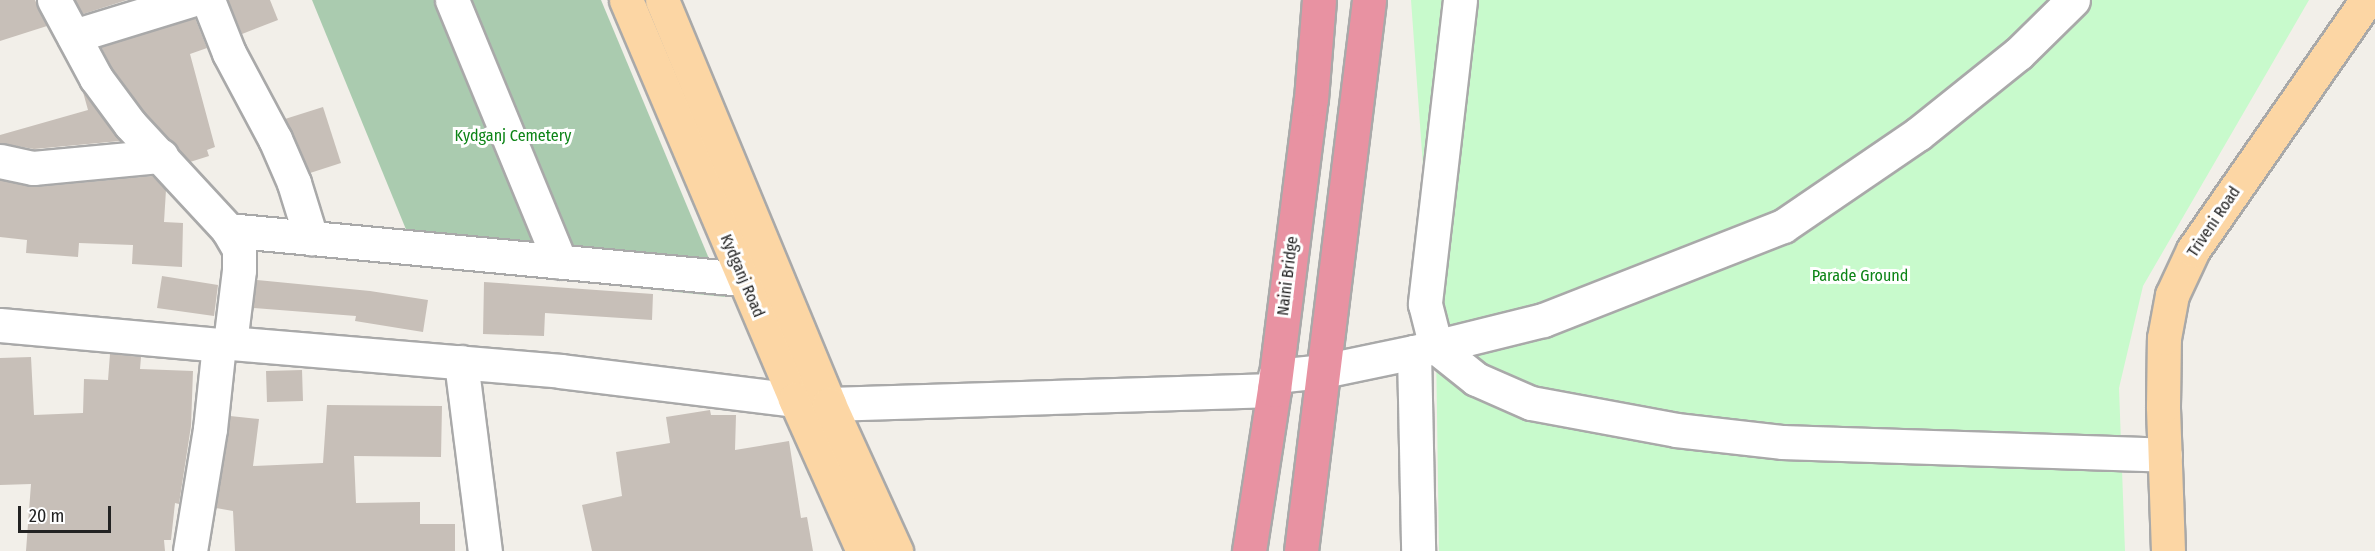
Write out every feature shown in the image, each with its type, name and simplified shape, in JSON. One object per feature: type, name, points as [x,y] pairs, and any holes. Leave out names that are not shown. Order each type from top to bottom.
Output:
[{"type":"highway","name":"Naini Bridge","points":[[1249,551],[1275,383],[1311,99],[1319,0]]},
{"type":"highway","points":[[1301,551],[1369,0]]},
{"type":"main road","name":"Kydganj Road","points":[[626,0],[858,550]]},
{"type":"main road","name":"Kydganj Road","points":[[662,0],[829,404],[896,551]]},
{"type":"main road","name":"Triveni Road","points":[[2168,551],[2164,338],[2172,295],[2193,250],[2367,0]]},
{"type":"street","points":[[54,0],[96,78],[130,124],[161,156],[235,249],[224,344],[190,551]]},
{"type":"street","points":[[74,36],[191,0]]},
{"type":"street","points":[[208,0],[229,52],[276,139],[294,183],[311,238]]},
{"type":"street","points":[[452,0],[560,262]]},
{"type":"street","points":[[1418,551],[1425,304],[1460,0]]},
{"type":"street","points":[[0,325],[560,370],[829,404],[1275,383],[1425,350],[1543,320],[1783,226],[1918,134],[2018,54],[2073,0]]},
{"type":"street","points":[[0,160],[33,168],[161,156]]},
{"type":"street","points":[[235,249],[311,238],[743,279]]},
{"type":"street","points":[[1425,350],[1476,379],[1531,403],[1676,430],[1783,442],[2165,455]]},
{"type":"street","points":[[461,362],[485,551]]},
{"type":"green space","name":"Kydganj Cemetery","points":[[312,0],[601,0],[725,297],[421,266]]},
{"type":"green space","name":"Parade Ground","points":[[1411,0],[2309,0],[2143,286],[2119,388],[2125,551],[1439,551],[1436,347]]},
{"type":"building","points":[[0,0],[35,0],[47,26],[0,41]]},
{"type":"building","points":[[75,0],[127,0],[83,14]]},
{"type":"building","points":[[228,0],[270,0],[278,20],[242,34]]},
{"type":"building","points":[[195,18],[207,48],[190,54],[215,147],[207,150],[209,156],[190,162],[144,112],[112,68],[101,47]]},
{"type":"building","points":[[83,92],[120,141],[34,149],[0,143],[0,135],[88,110]]},
{"type":"building","points":[[323,107],[341,163],[310,173],[285,119]]},
{"type":"building","points":[[152,176],[166,190],[164,222],[183,223],[182,267],[132,264],[133,245],[79,243],[78,257],[26,253],[27,240],[0,237],[0,180],[35,187]]},
{"type":"building","points":[[162,276],[218,285],[214,316],[157,308]]},
{"type":"building","points":[[257,280],[370,291],[428,300],[423,332],[355,321],[356,316],[253,308]]},
{"type":"building","points":[[484,282],[653,294],[652,320],[545,313],[544,336],[483,334]]},
{"type":"building","points":[[110,354],[141,357],[140,369],[193,371],[191,426],[179,504],[175,503],[171,540],[164,540],[165,551],[26,551],[31,484],[0,485],[0,358],[31,357],[34,415],[83,413],[84,379],[108,380]]},
{"type":"building","points":[[302,370],[303,401],[267,402],[266,371]]},
{"type":"building","points":[[327,405],[442,406],[441,457],[354,456],[356,503],[420,502],[420,524],[455,524],[455,551],[235,551],[233,511],[216,508],[230,416],[259,419],[253,466],[323,463]]},
{"type":"building","points":[[710,410],[711,415],[736,415],[735,450],[789,441],[801,518],[807,517],[813,551],[592,551],[582,505],[622,496],[616,452],[670,443],[666,417]]}]
